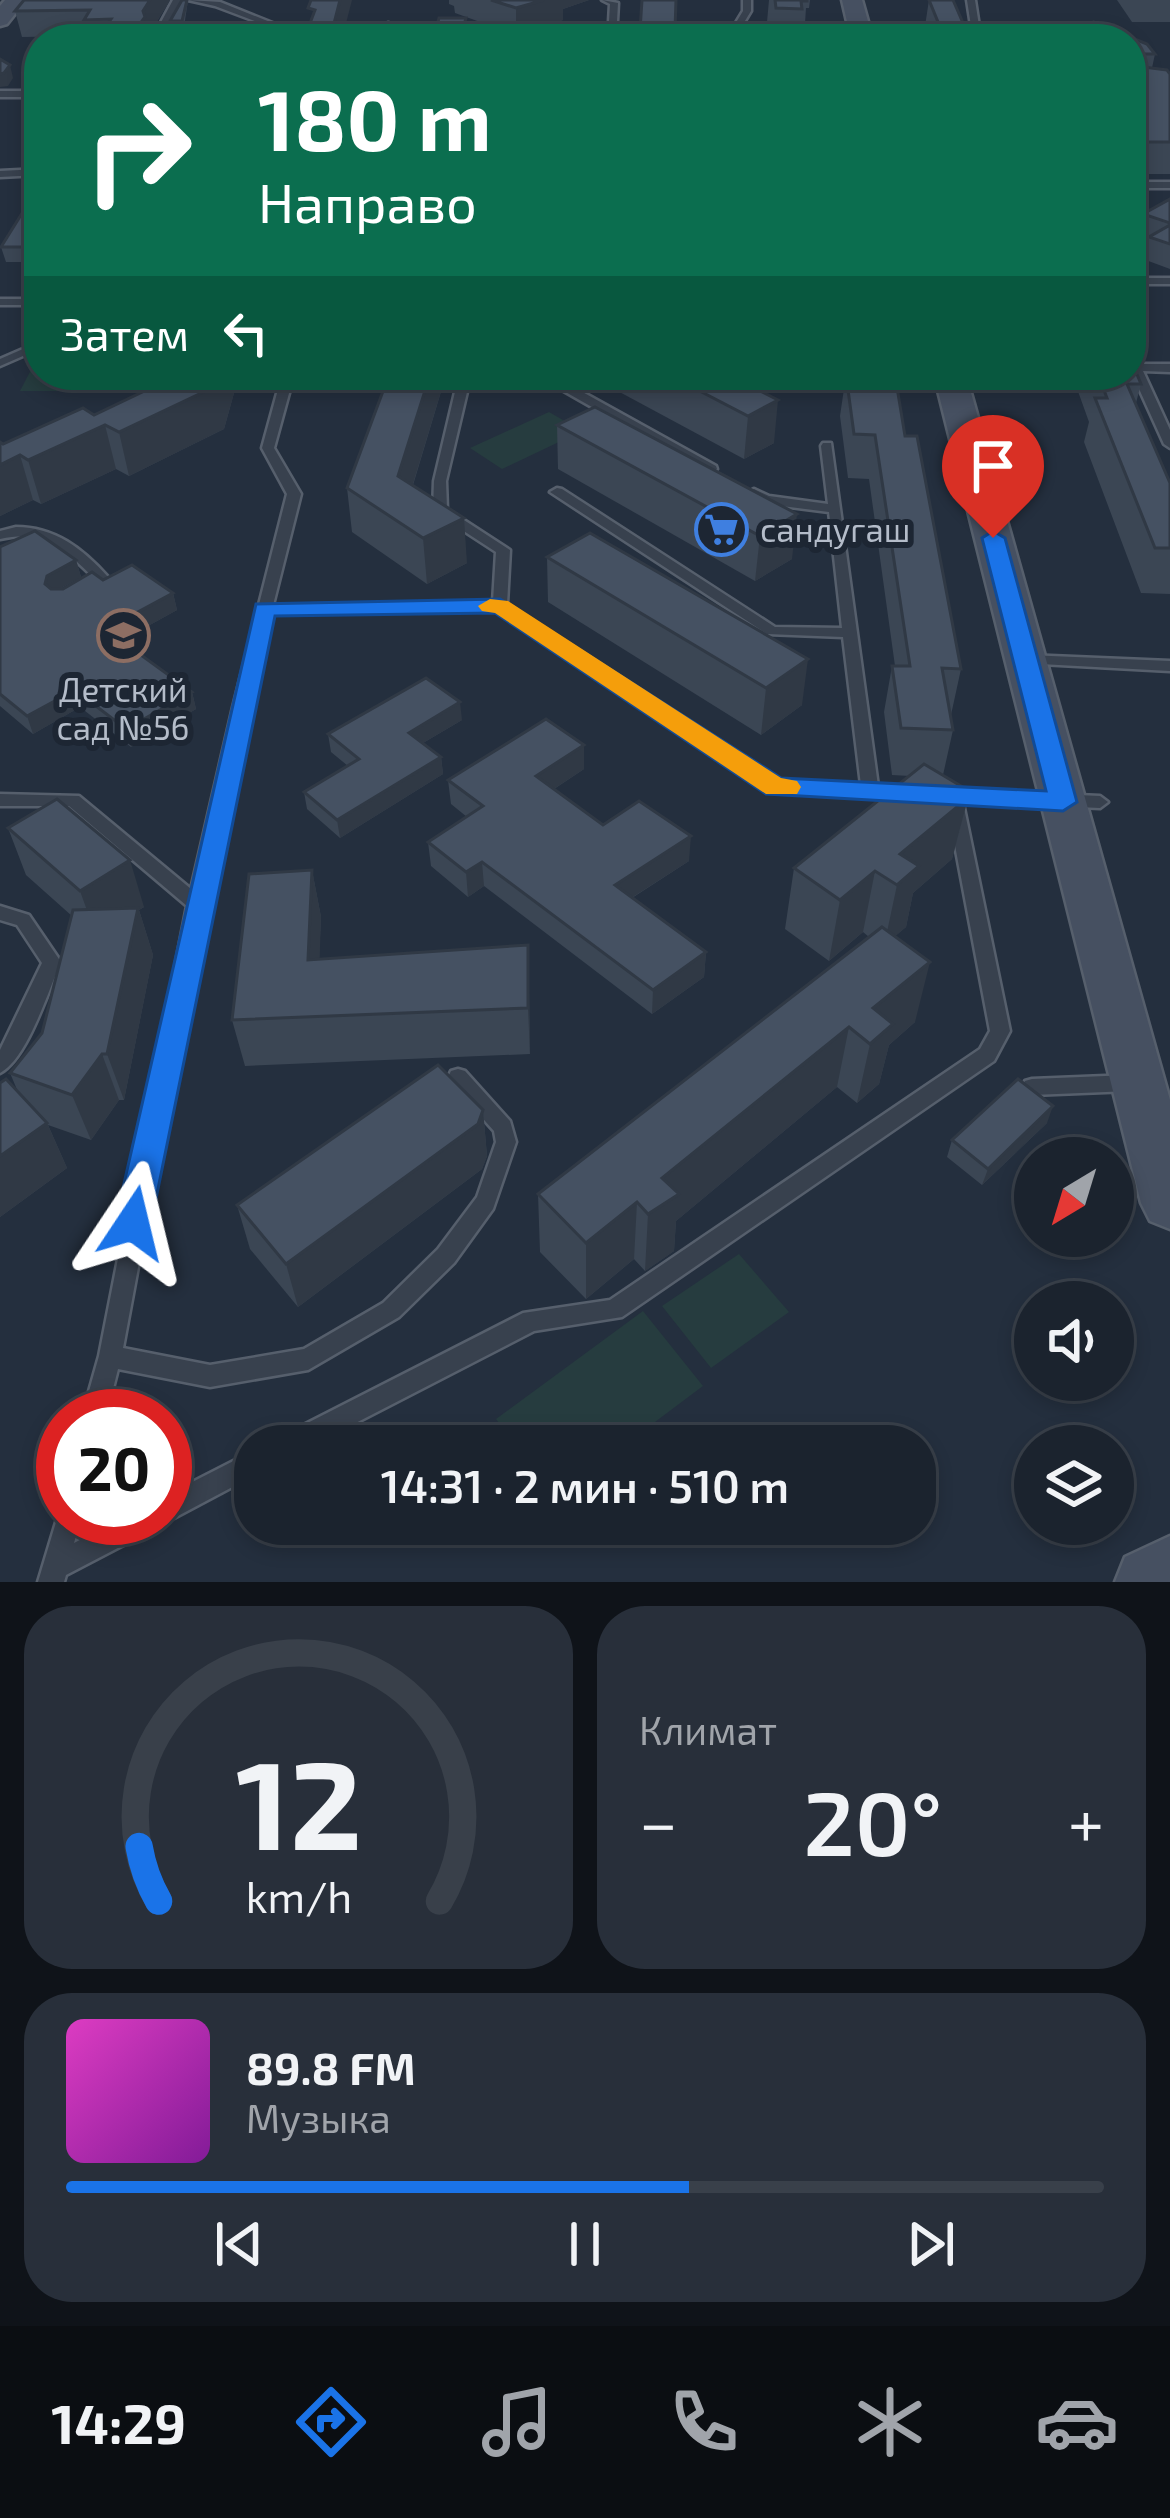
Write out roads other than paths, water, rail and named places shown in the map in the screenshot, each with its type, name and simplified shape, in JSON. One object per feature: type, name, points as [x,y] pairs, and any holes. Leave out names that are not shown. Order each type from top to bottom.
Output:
[{"type":"street","points":[[0,20],[16,0]]},
{"type":"street","points":[[954,390],[1025,660],[1081,802],[1137,1083],[1167,1183]]},
{"type":"street","points":[[1150,1582],[1170,1571]]},
{"type":"lane","points":[[192,0],[270,24]]},
{"type":"lane","points":[[126,415],[142,411],[151,390]]},
{"type":"lane","points":[[101,1389],[149,1135],[294,494],[268,448],[284,390]]},
{"type":"lane","points":[[461,390],[440,481],[440,512],[502,550],[500,606]]},
{"type":"lane","points":[[571,390],[724,476]]},
{"type":"lane","points":[[1144,390],[1170,444]]},
{"type":"lane","points":[[827,446],[870,791]]},
{"type":"lane","points":[[745,488],[766,500],[835,508]]},
{"type":"lane","points":[[557,492],[772,631],[850,633]]},
{"type":"lane","points":[[0,535],[21,528],[42,530],[68,544],[101,577],[62,599]]},
{"type":"lane","points":[[265,609],[500,606],[775,787],[1081,802]]},
{"type":"lane","points":[[1025,660],[1170,666]]},
{"type":"lane","points":[[327,1425],[531,1321],[614,1310],[987,1055],[1000,1031],[953,795]]},
{"type":"lane","points":[[0,800],[73,800],[200,906]]},
{"type":"lane","points":[[0,913],[23,920],[52,962],[13,1048],[0,1065]]},
{"type":"lane","points":[[110,1356],[210,1376],[308,1359],[391,1310],[446,1256],[486,1202],[506,1142],[503,1127],[458,1077]]},
{"type":"lane","points":[[1032,1087],[1137,1083]]},
{"type":"lane","points":[[192,1495],[234,1473]]},
{"type":"lane","points":[[54,1574],[62,1545]]},
{"type":"lane","points":[[54,1574],[103,1545]]},
{"type":"place","name":"сандугаш","points":[[721,529]]},
{"type":"place","name":"Детский сад №56","points":[[123,635]]}]
